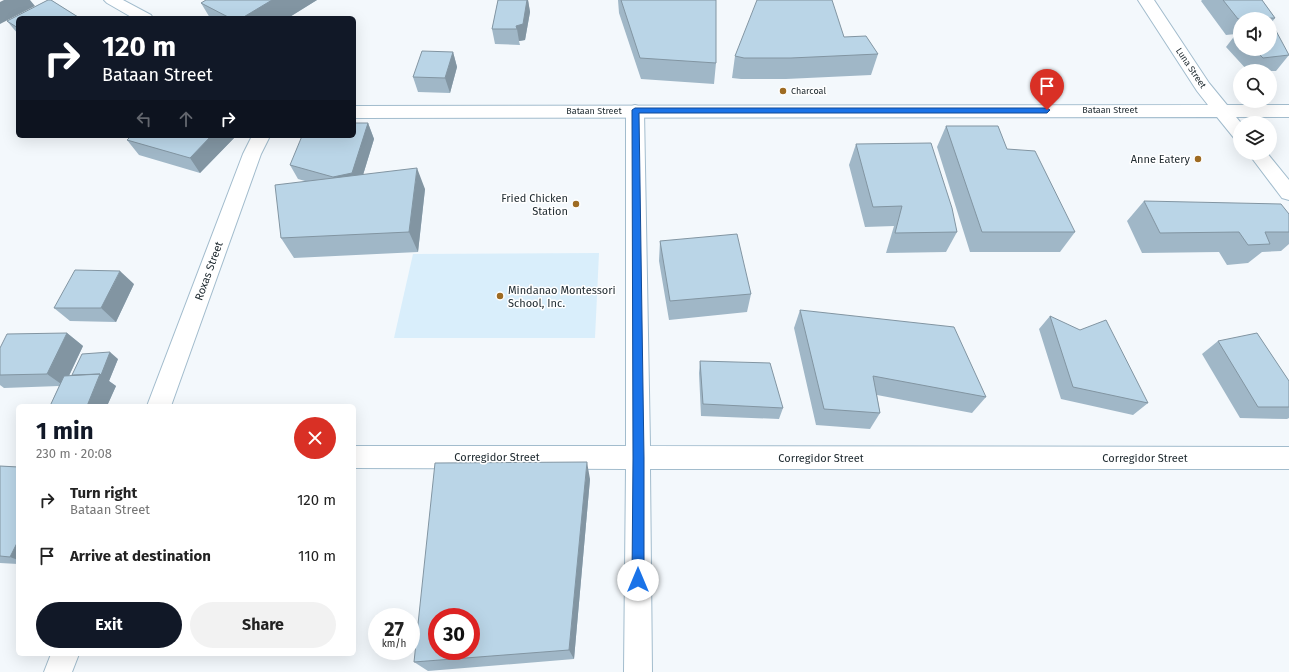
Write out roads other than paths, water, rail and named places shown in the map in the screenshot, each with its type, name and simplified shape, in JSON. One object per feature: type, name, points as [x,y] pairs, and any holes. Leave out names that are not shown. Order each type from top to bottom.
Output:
[{"type":"street","points":[[112,0],[141,16]]},
{"type":"street","name":"Luna Street","points":[[1146,0],[1186,61],[1233,125]]},
{"type":"street","points":[[635,110],[638,672]]},
{"type":"street","name":"Bataan Street","points":[[356,112],[635,110],[1289,111]]},
{"type":"street","name":"Roxas Street","points":[[160,404],[252,154],[260,138]]},
{"type":"street","points":[[1262,160],[1289,193]]},
{"type":"street","name":"Corregidor Street","points":[[356,457],[1289,458]]},
{"type":"street","points":[[58,672],[64,656]]},
{"type":"place","name":"Charcoal","points":[[783,91]]},
{"type":"place","name":"Anne Eatery","points":[[1198,159]]},
{"type":"place","name":"Fried Chicken Station","points":[[576,204]]},
{"type":"place","name":"Mindanao Montessori School, Inc.","points":[[500,296]]}]
